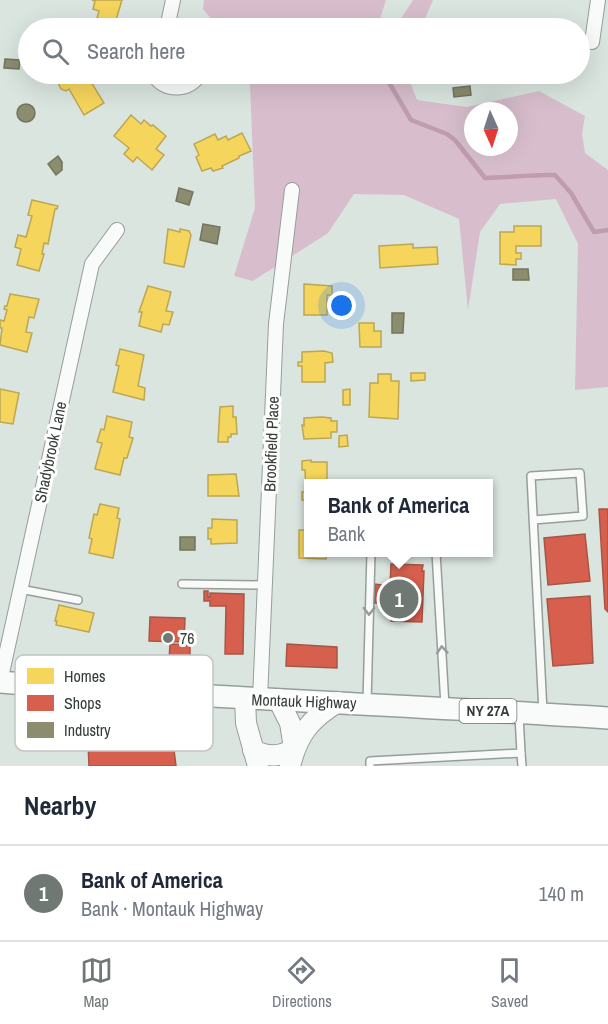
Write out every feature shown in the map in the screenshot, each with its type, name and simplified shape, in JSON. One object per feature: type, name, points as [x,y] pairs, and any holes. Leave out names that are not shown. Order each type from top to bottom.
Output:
[{"type":"main road","name":"Montauk Highway","points":[[0,682],[15,683]]},
{"type":"main road","name":"Montauk Highway","points":[[213,696],[608,718]]},
{"type":"main road","points":[[261,699],[290,723],[292,757],[288,752],[256,758],[246,723],[261,699]]},
{"type":"main road","points":[[292,757],[307,726],[320,713],[338,702]]},
{"type":"street","points":[[169,18],[173,0]]},
{"type":"street","points":[[592,42],[598,0]]},
{"type":"street","points":[[164,84],[181,88],[189,84]]},
{"type":"street","name":"Brookfield Place","points":[[261,699],[276,324],[292,190]]},
{"type":"street","name":"Shadybrook Lane","points":[[0,682],[92,264],[117,230]]},
{"type":"lane","points":[[533,520],[583,516],[580,473],[531,476],[533,520],[543,714]]},
{"type":"lane","points":[[367,704],[371,557]]},
{"type":"lane","points":[[436,557],[446,708]]},
{"type":"lane","points":[[182,584],[265,585]]},
{"type":"lane","points":[[20,589],[78,600]]},
{"type":"lane","points":[[519,713],[522,766]]},
{"type":"lane","points":[[370,766],[370,760],[417,762],[521,753]]},
{"type":"shaded area","points":[[204,0],[386,0],[380,18],[211,18],[203,9]]},
{"type":"shaded area","points":[[413,0],[433,0],[425,18],[401,18]]},
{"type":"shaded area","points":[[250,84],[411,84],[417,100],[464,107],[464,156],[518,156],[518,102],[490,102],[539,91],[585,116],[582,134],[585,153],[608,170],[608,387],[575,390],[578,244],[556,199],[500,204],[480,232],[468,310],[459,219],[404,195],[354,194],[328,233],[253,281],[234,276],[255,208]]},
{"type":"building: Homes","points":[[92,0],[122,0],[117,18],[97,18],[99,11],[93,9],[95,1]]},
{"type":"building: Homes","points":[[92,84],[104,103],[84,115],[69,89],[66,91],[61,89],[59,85]]},
{"type":"building: Homes","points":[[131,115],[141,124],[144,120],[151,126],[153,125],[166,136],[156,149],[164,155],[152,170],[137,157],[133,162],[124,154],[129,148],[114,136]]},
{"type":"building: Homes","points":[[242,133],[251,151],[222,166],[223,168],[202,171],[194,144],[215,134],[218,140],[226,136],[228,140]]},
{"type":"building: Homes","points":[[32,200],[58,206],[55,209],[48,244],[44,243],[42,254],[44,254],[39,271],[17,265],[21,249],[15,247],[18,235],[26,237],[32,216],[28,215]]},
{"type":"building: Homes","points":[[514,226],[541,226],[541,246],[516,246],[516,253],[521,253],[521,259],[516,259],[516,265],[500,264],[500,232],[514,232]]},
{"type":"building: Homes","points":[[168,229],[180,232],[180,229],[189,231],[191,235],[184,267],[164,263]]},
{"type":"building: Homes","points":[[413,244],[413,248],[437,247],[438,264],[380,268],[379,246]]},
{"type":"building: Homes","points":[[304,284],[332,286],[332,295],[327,295],[327,315],[304,315]]},
{"type":"building: Homes","points":[[148,286],[171,292],[166,311],[173,312],[169,325],[163,324],[161,332],[139,326],[142,312],[139,312]]},
{"type":"building: Homes","points":[[10,294],[39,299],[34,318],[29,317],[26,332],[32,333],[27,352],[0,345],[2,328],[0,328],[0,320],[4,321],[7,310],[4,309]]},
{"type":"building: Homes","points":[[359,323],[374,323],[374,331],[381,331],[381,347],[360,347]]},
{"type":"building: Homes","points":[[120,349],[144,355],[138,386],[145,388],[144,400],[113,392]]},
{"type":"building: Homes","points":[[302,352],[332,353],[333,362],[325,363],[325,382],[302,382],[302,366],[298,366],[298,362],[302,362]]},
{"type":"building: Homes","points":[[411,373],[425,373],[425,380],[411,381]]},
{"type":"building: Homes","points":[[378,374],[391,374],[391,381],[399,381],[398,419],[369,417],[370,383],[378,383]]},
{"type":"building: Homes","points":[[0,389],[19,393],[13,424],[0,422]]},
{"type":"building: Homes","points":[[350,389],[350,405],[343,405],[343,390]]},
{"type":"building: Homes","points":[[233,406],[237,434],[231,434],[228,442],[218,442],[220,407]]},
{"type":"building: Homes","points":[[107,416],[132,422],[129,437],[133,438],[127,458],[124,458],[120,475],[95,469],[102,443],[97,442],[101,429],[104,430]]},
{"type":"building: Homes","points":[[322,417],[337,421],[337,432],[331,432],[331,438],[304,439],[302,425],[304,426],[304,418]]},
{"type":"building: Homes","points":[[347,435],[348,446],[339,447],[339,436]]},
{"type":"building: Homes","points":[[302,461],[327,462],[327,479],[305,479]]},
{"type":"building: Homes","points":[[236,474],[239,496],[208,496],[208,475]]},
{"type":"building: Homes","points":[[100,504],[119,508],[117,518],[120,519],[113,558],[89,553],[92,539],[89,538],[94,514],[97,515]]},
{"type":"building: Homes","points":[[212,519],[237,520],[237,543],[211,544],[211,539],[208,539],[208,528],[212,528]]},
{"type":"building: Homes","points":[[299,530],[304,530],[304,557],[326,557],[326,559],[299,558]]},
{"type":"building: Homes","points":[[59,605],[94,613],[89,632],[56,625]]},
{"type":"building: Shops","points":[[599,509],[608,509],[608,612],[605,609]]},
{"type":"building: Shops","points":[[585,534],[590,581],[548,585],[544,538]]},
{"type":"building: Shops","points":[[391,564],[423,565],[422,622],[391,621],[392,603],[374,603],[375,584],[390,586]]},
{"type":"building: Shops","points":[[204,591],[208,591],[208,597],[210,593],[244,594],[243,654],[225,654],[226,606],[210,606],[210,601],[204,601]]},
{"type":"building: Shops","points":[[590,596],[593,663],[553,666],[547,599]]},
{"type":"building: Shops","points":[[150,617],[185,618],[184,642],[149,641]]},
{"type":"building: Shops","points":[[170,644],[190,645],[190,655],[169,655]]},
{"type":"building: Shops","points":[[287,644],[337,647],[337,668],[286,666]]},
{"type":"building: Shops","points":[[88,751],[174,751],[176,766],[89,766]]},
{"type":"building: Industry","points":[[5,59],[18,60],[18,69],[4,68]]},
{"type":"building: Industry","points":[[470,86],[471,95],[454,97],[453,88]]},
{"type":"building: Industry","points":[[26,104],[32,107],[35,113],[32,119],[26,122],[20,119],[17,113],[20,107]]},
{"type":"building: Industry","points":[[58,156],[62,162],[62,170],[56,175],[48,164]]},
{"type":"building: Industry","points":[[179,188],[193,192],[189,205],[176,201]]},
{"type":"building: Industry","points":[[203,224],[220,227],[217,244],[200,240]]},
{"type":"building: Industry","points":[[513,269],[528,269],[529,280],[513,280]]},
{"type":"building: Industry","points":[[392,313],[404,313],[403,333],[392,333]]},
{"type":"building: Industry","points":[[180,537],[195,537],[195,550],[180,550]]},
{"type":"waterway","points":[[390,84],[411,120],[447,134],[455,140],[485,178],[555,175],[571,193],[594,232],[608,230]]},
{"type":"place","name":"Bank of America","points":[[399,599]]},
{"type":"place","name":"76","points":[[168,638]]}]
